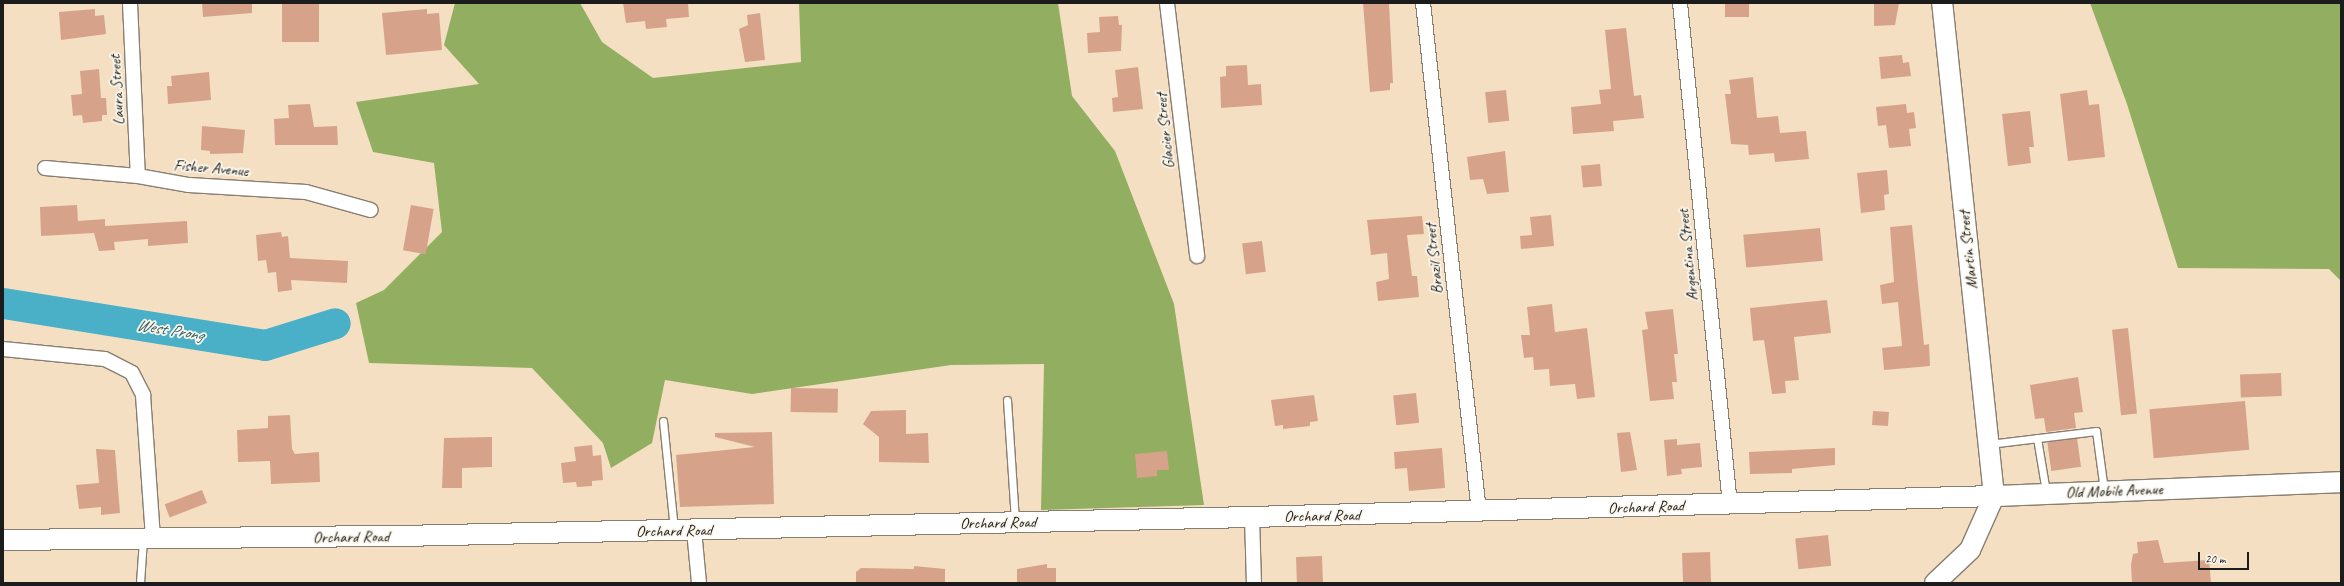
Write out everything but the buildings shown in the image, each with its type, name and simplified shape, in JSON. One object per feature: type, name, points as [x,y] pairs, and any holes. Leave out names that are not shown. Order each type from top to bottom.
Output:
[{"type":"main road","name":"Martin Street","points":[[1942,3],[1994,496]]},
{"type":"main road","name":"Old Mobile Avenue","points":[[1994,496],[2341,482]]},
{"type":"main road","name":"Orchard Road","points":[[3,540],[684,531],[1479,512],[1994,496]]},
{"type":"main road","points":[[1935,583],[1970,550],[1994,496]]},
{"type":"street","name":"Laura Street","points":[[130,3],[138,176]]},
{"type":"street","name":"Glacier Street","points":[[1168,3],[1197,256]]},
{"type":"street","name":"Brazil Street","points":[[1423,3],[1479,512]]},
{"type":"street","name":"Argentina Street","points":[[1680,3],[1730,505]]},
{"type":"street","name":"Fisher Avenue","points":[[45,168],[138,176],[189,185],[306,192],[371,210]]},
{"type":"street","points":[[3,350],[98,358],[132,373],[143,395],[148,539]]},
{"type":"street","points":[[1252,517],[1254,583]]},
{"type":"street","points":[[684,531],[699,583]]},
{"type":"lane","points":[[1007,400],[1015,523]]},
{"type":"lane","points":[[664,421],[684,531]]},
{"type":"lane","points":[[1988,444],[2096,431],[2105,492]]},
{"type":"lane","points":[[2037,438],[2046,494]]},
{"type":"lane","points":[[140,583],[148,539]]},
{"type":"green space","points":[[455,3],[580,3],[602,42],[653,78],[801,62],[799,3],[1058,3],[1072,96],[1115,151],[1174,304],[1204,505],[1041,510],[1044,364],[951,365],[752,394],[665,380],[652,443],[611,468],[603,443],[532,368],[369,363],[356,303],[384,290],[442,232],[434,163],[373,152],[356,102],[479,84],[444,45]]},
{"type":"green space","points":[[2090,3],[2341,3],[2341,281],[2329,269],[2178,268],[2127,104]]},
{"type":"waterway","name":"West Prong","points":[[3,303],[265,345],[335,323]]}]
